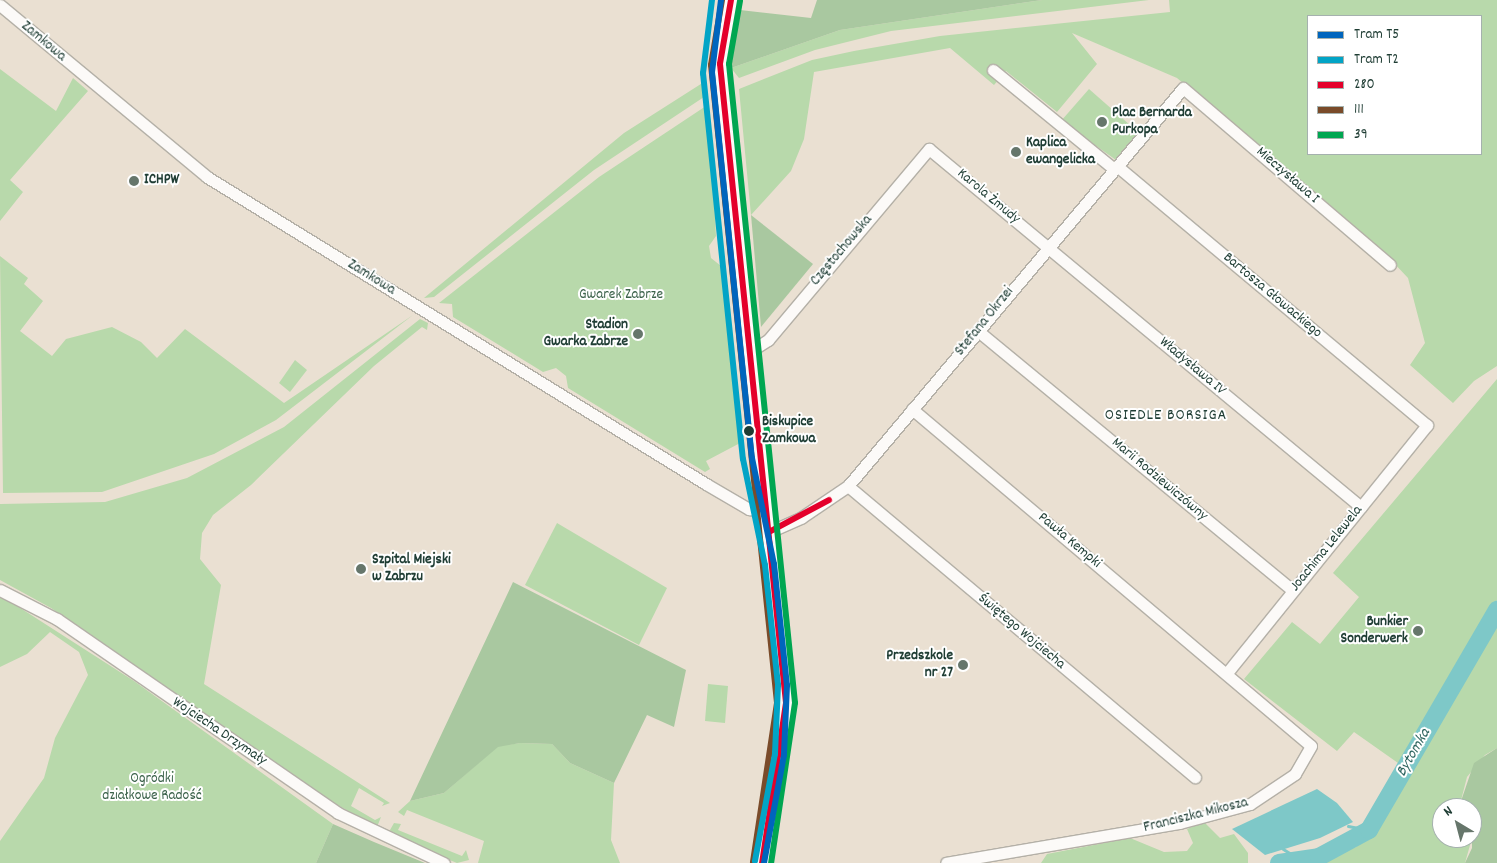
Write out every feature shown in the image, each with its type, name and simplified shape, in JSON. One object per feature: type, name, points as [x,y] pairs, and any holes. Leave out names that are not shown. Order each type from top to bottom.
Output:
[{"type":"street","points":[[731,0],[723,34],[722,81],[752,350],[785,720],[762,863]]},
{"type":"street","name":"Zamkowa","points":[[0,5],[207,177],[706,484],[749,509],[767,511]]},
{"type":"street","points":[[993,70],[1115,168]]},
{"type":"street","name":"Stefana Okrzei","points":[[769,532],[802,517],[848,486],[1047,246],[1183,88]]},
{"type":"street","name":"Mieczysława I","points":[[1183,88],[1390,265]]},
{"type":"street","name":"Częstochowska","points":[[752,350],[768,340],[929,149]]},
{"type":"street","name":"Karola Żmudy","points":[[929,149],[1047,246]]},
{"type":"street","name":"Bartosza Głowackiego","points":[[1115,168],[1427,425]]},
{"type":"street","name":"Władysława IV","points":[[1047,246],[1361,507]]},
{"type":"street","name":"Marii Rodziewiczówny","points":[[978,331],[1293,591]]},
{"type":"street","name":"Pawła Kempki","points":[[912,409],[1227,674]]},
{"type":"street","name":"Joachima Lelewela","points":[[1227,674],[1427,425]]},
{"type":"street","name":"Świętego Wojciecha","points":[[848,486],[1195,777]]},
{"type":"street","name":"Wojciecha Drzymały","points":[[0,590],[56,620],[338,814],[444,863]]},
{"type":"street","name":"Franciszka Mikosza","points":[[946,863],[1179,823],[1250,804],[1277,790],[1306,760],[1311,746],[1227,674]]},
{"type":"green space","points":[[817,0],[1042,0],[840,30],[731,68],[740,10],[811,18]]},
{"type":"green space","points":[[1042,0],[1149,0],[891,31],[815,50],[739,78],[731,68],[840,30]]},
{"type":"green space","points":[[1169,0],[1497,0],[1497,366],[1474,381],[1453,403],[1410,365],[1425,343],[1408,278],[1392,261],[1177,78],[1072,33],[1097,64],[1057,112],[1006,71],[994,85],[950,48],[814,72],[804,139],[791,171],[751,215],[739,89],[812,60],[940,36],[1170,12]]},
{"type":"green space","points":[[0,69],[56,111],[73,78],[88,91],[10,180],[23,192],[0,221]]},
{"type":"green space","points":[[704,82],[707,95],[594,170],[434,297],[424,298],[624,133]]},
{"type":"green space","name":"Plac Bernarda Purkopa","points":[[1089,89],[1139,133],[1116,160],[1061,121]]},
{"type":"green space","name":"Gwarek Zabrze","points":[[709,104],[716,236],[709,246],[711,258],[721,266],[729,304],[742,442],[706,461],[710,469],[705,472],[568,388],[566,376],[556,368],[543,372],[453,317],[452,304],[439,303],[599,177]]},
{"type":"green space","points":[[751,215],[813,264],[761,327]]},
{"type":"green space","points":[[0,256],[28,278],[24,284],[43,301],[20,331],[52,356],[66,339],[112,327],[141,342],[157,358],[185,329],[284,403],[413,315],[276,420],[214,454],[102,492],[3,493]]},
{"type":"green space","points":[[420,319],[428,323],[427,330],[422,327],[374,366],[251,485],[213,515],[202,533],[200,559],[221,585],[204,684],[390,803],[382,806],[384,803],[359,788],[351,806],[375,820],[381,817],[377,827],[323,797],[51,608],[0,580],[0,504],[105,502],[187,478],[284,427]]},
{"type":"green space","points":[[295,360],[307,370],[290,392],[279,383]]},
{"type":"green space","points":[[1497,379],[1497,600],[1398,763],[1354,732],[1337,751],[1244,679],[1292,622],[1320,644],[1359,597],[1333,573]]},
{"type":"green space","points":[[557,523],[667,588],[639,645],[525,585]]},
{"type":"green space","points":[[513,582],[686,670],[674,727],[647,715],[614,783],[570,763],[552,744],[520,743],[498,747],[444,793],[410,801]]},
{"type":"green space","name":"Ogródki działkowe Radość","points":[[0,595],[134,681],[333,824],[316,863],[0,863],[0,841],[44,778],[55,738],[88,675],[79,652],[50,632],[27,654],[0,667]]},
{"type":"green space","points":[[1497,623],[1497,748],[1485,755],[1467,777],[1462,798],[1432,798],[1432,848],[1469,848],[1465,863],[1315,863],[1356,847],[1374,831]]},
{"type":"green space","points":[[708,684],[728,686],[725,723],[705,721]]},
{"type":"green space","points":[[520,743],[552,744],[570,763],[614,783],[611,840],[620,863],[478,863],[484,841],[407,810],[404,816],[398,812],[410,801],[444,793],[498,746]]},
{"type":"green space","points":[[1497,748],[1497,863],[1465,863],[1472,848],[1482,848],[1482,798],[1462,798],[1474,763]]},
{"type":"green space","points":[[1204,822],[1220,838],[1234,834],[1248,853],[1248,863],[1041,863],[1047,854],[1130,838],[1164,852],[1187,851],[1193,843],[1187,829]]},
{"type":"green space","points":[[394,823],[401,824],[398,830],[462,856],[466,850],[469,860],[457,863],[393,837],[390,830]]},
{"type":"green space","points":[[333,824],[374,842],[425,863],[316,863]]},
{"type":"water","points":[[1317,789],[1337,803],[1353,822],[1320,838],[1265,855],[1232,829]]},
{"type":"waterway","name":"Bytomka","points":[[1279,863],[1319,857],[1369,830],[1497,610]]},
{"type":"waterway","points":[[1348,826],[1369,830]]},
{"type":"waterway","points":[[1283,849],[1299,859]]},
{"type":"tram line","name":"T2","points":[[712,0],[703,73],[743,459],[765,565],[778,685],[775,754],[755,861]]},
{"type":"tram line","name":"T5","points":[[721,0],[712,72],[752,458],[774,564],[787,685],[784,755],[764,863]]},
{"type":"transit line","name":"111","points":[[722,0],[711,65],[777,703],[753,862]]},
{"type":"transit line","name":"280","points":[[731,0],[720,64],[786,703],[762,863]]},
{"type":"transit line","name":"39","points":[[740,1],[729,64],[795,703],[771,863]]},
{"type":"transit line","name":"280","points":[[769,532],[829,500]]},
{"type":"place","name":"Plac Bernarda Purkopa","points":[[1102,122]]},
{"type":"place","name":"Kaplica ewangelicka","points":[[1016,152]]},
{"type":"place","name":"ICHPW","points":[[134,181]]},
{"type":"place","name":"Stadion Gwarka Zabrze","points":[[638,334]]},
{"type":"place","name":"Biskupice Zamkowa","points":[[749,431]]},
{"type":"place","name":"Szpital Miejski w Zabrzu","points":[[361,569]]},
{"type":"place","name":"Bunkier Sonderwerk","points":[[1418,631]]},
{"type":"place","name":"Przedszkole nr 27","points":[[963,665]]},
{"type":"district","name":"OSIEDLE BORSIGA","points":[[1166,416]]}]
